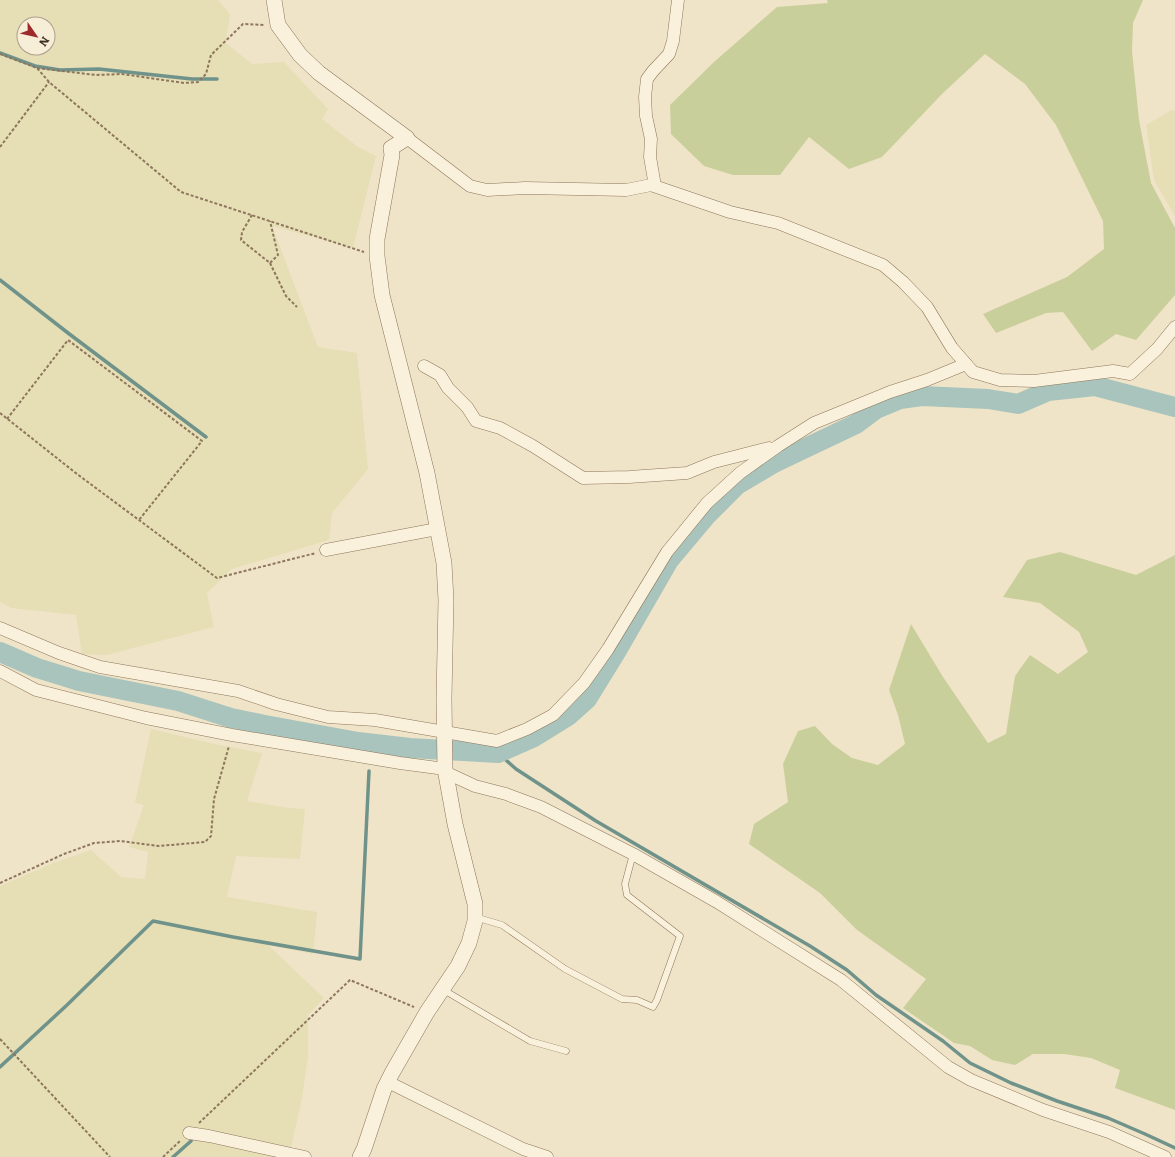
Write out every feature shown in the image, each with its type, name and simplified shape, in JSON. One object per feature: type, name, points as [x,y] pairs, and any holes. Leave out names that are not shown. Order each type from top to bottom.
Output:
[{"type":"street","points":[[274,0],[278,25],[300,55],[319,73],[470,186],[487,190],[525,188],[626,190],[651,185],[730,212],[778,223],[883,265],[903,282],[927,307],[952,348],[973,372],[1000,380],[1034,381],[1113,371],[1130,374],[1157,349],[1175,327]]},
{"type":"street","points":[[654,186],[650,157],[651,139],[646,116],[645,97],[647,79],[668,54],[673,41],[678,0]]},
{"type":"street","points":[[360,1157],[388,1082],[427,1012],[458,966],[469,943],[475,917],[475,904],[450,802],[445,767],[446,600],[444,564],[436,528],[427,473],[382,295],[377,256],[377,239],[392,155],[391,148],[407,138]]},
{"type":"street","points":[[0,628],[59,653],[100,667],[238,691],[276,704],[328,718],[375,720],[444,735],[497,741],[527,729],[553,715],[584,683],[608,649],[667,552],[706,503],[740,473],[814,423],[890,392],[927,380],[966,364]]},
{"type":"street","points":[[424,366],[440,375],[448,388],[467,407],[476,420],[500,428],[533,446],[583,478],[629,477],[687,473],[714,462],[778,446]]},
{"type":"street","points":[[326,550],[436,528]]},
{"type":"street","points":[[0,671],[42,692],[146,718],[232,735],[400,763],[445,767],[475,786],[506,794],[541,807],[633,854],[717,902],[841,980],[948,1067],[971,1080],[1042,1110],[1108,1132],[1165,1157]]},
{"type":"street","points":[[388,1082],[474,1123],[523,1149],[547,1157]]},
{"type":"street","points":[[189,1133],[305,1157]]},
{"type":"lane","points":[[475,917],[502,925],[565,969],[622,999],[637,1000],[653,1007],[657,1000],[680,936],[627,895],[625,884],[633,854]]},
{"type":"lane","points":[[442,989],[530,1041],[566,1051]]},
{"type":"path","points":[[0,54],[37,68],[96,75],[122,74],[184,83],[198,82],[206,74],[211,55],[243,24],[278,25]]},
{"type":"path","points":[[37,68],[49,82],[181,192],[377,256]]},
{"type":"path","points":[[0,147],[49,82]]},
{"type":"path","points":[[252,215],[242,232],[241,240],[270,263],[286,296],[297,307]]},
{"type":"path","points":[[270,221],[278,255],[270,263]]},
{"type":"path","points":[[7,419],[68,340],[202,441],[139,520]]},
{"type":"path","points":[[0,413],[217,578],[326,550]]},
{"type":"path","points":[[0,883],[64,854],[94,843],[120,841],[159,846],[205,842],[211,836],[214,799],[232,735]]},
{"type":"path","points":[[163,1157],[350,980],[427,1012]]},
{"type":"path","points":[[0,1039],[110,1157]]},
{"type":"shaded area","points":[[0,0],[218,0],[230,14],[226,43],[252,64],[284,62],[328,109],[322,119],[358,147],[376,156],[353,248],[272,226],[318,347],[357,353],[368,469],[332,513],[329,540],[232,569],[207,593],[214,627],[106,655],[82,654],[76,615],[11,608],[0,602]]},
{"type":"shaded area","points":[[1175,110],[1175,216],[1154,180],[1146,125],[1170,111]]},
{"type":"shaded area","points":[[151,729],[214,744],[262,753],[247,801],[305,809],[300,859],[236,856],[227,897],[317,912],[313,954],[268,945],[324,998],[308,1015],[308,1057],[302,1098],[289,1157],[0,1157],[0,886],[53,863],[91,850],[121,877],[145,879],[148,852],[129,847],[144,805],[135,803]]},
{"type":"green space","points":[[827,0],[1143,0],[1133,23],[1132,51],[1139,120],[1151,183],[1175,228],[1175,295],[1136,340],[1116,334],[1092,351],[1063,312],[1046,313],[996,333],[983,314],[1067,277],[1104,249],[1103,221],[1056,125],[1025,84],[985,54],[942,94],[882,157],[849,169],[809,137],[780,175],[733,175],[704,166],[671,134],[670,105],[714,62],[777,7],[828,3]]},
{"type":"green space","points":[[1060,552],[1136,575],[1175,555],[1175,1110],[1115,1088],[1120,1070],[1091,1058],[1064,1054],[1033,1054],[1015,1065],[992,1060],[970,1046],[954,1043],[903,1008],[926,979],[857,930],[820,893],[749,844],[754,824],[788,802],[783,764],[798,731],[815,726],[832,744],[852,758],[878,765],[905,744],[898,715],[889,690],[911,624],[943,677],[988,743],[1006,734],[1015,676],[1030,655],[1058,674],[1088,652],[1079,632],[1040,603],[1003,597],[1027,560]]},
{"type":"waterway","points":[[0,53],[35,66],[60,70],[99,69],[192,79],[217,79]]},
{"type":"waterway","points":[[0,280],[206,437]]},
{"type":"waterway","points":[[0,652],[37,668],[79,681],[178,701],[231,718],[265,725],[358,742],[410,748],[498,753],[534,737],[568,716],[587,699],[669,560],[706,516],[737,485],[774,463],[856,424],[876,409],[900,399],[922,396],[988,399],[1018,404],[1048,391],[1095,386],[1175,407]]},
{"type":"waterway","points":[[498,753],[516,769],[596,821],[810,946],[847,970],[876,995],[943,1041],[970,1063],[1011,1083],[1057,1101],[1108,1118],[1175,1148]]},
{"type":"waterway","points":[[0,1067],[67,1005],[153,921],[233,937],[360,959],[369,771]]},
{"type":"waterway","points":[[173,1157],[191,1141]]}]
